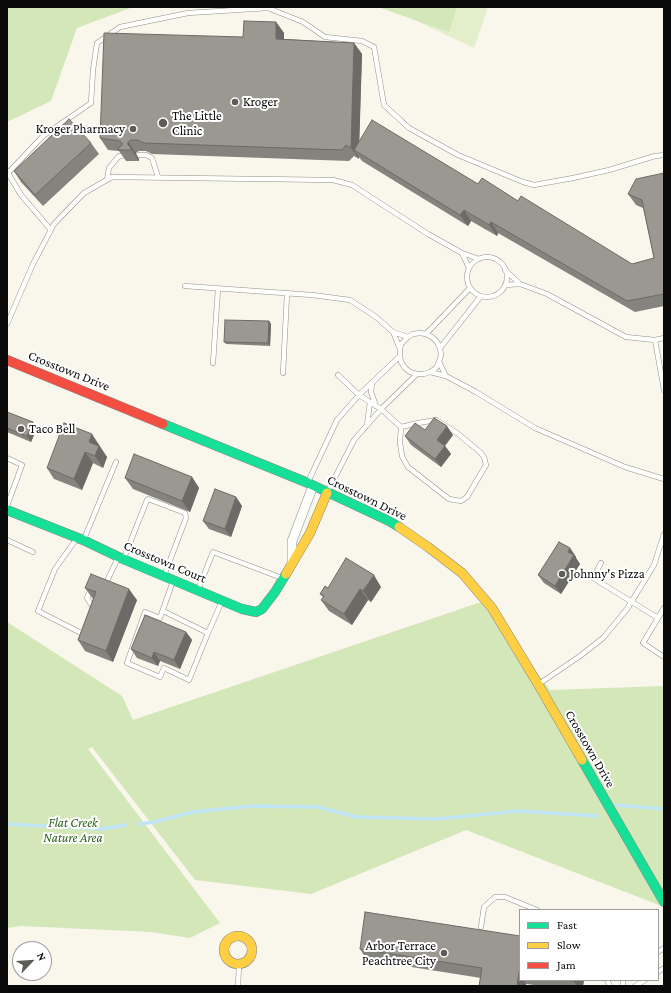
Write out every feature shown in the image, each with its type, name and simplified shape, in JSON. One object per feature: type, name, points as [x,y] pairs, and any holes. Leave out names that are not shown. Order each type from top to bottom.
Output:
[{"type":"street","name":"Crosstown Drive","points":[[7,360],[310,485],[389,521],[428,547],[462,573],[492,608],[538,684],[664,902]]},
{"type":"street","points":[[292,563],[292,541],[310,485]]},
{"type":"street","name":"Crosstown Court","points":[[7,510],[80,539],[242,609],[256,612],[262,609],[275,592],[310,533],[327,493]]},
{"type":"lane","points":[[51,230],[21,195],[8,173],[43,136],[91,103],[93,70],[97,43],[120,27],[188,13],[268,8],[303,22],[324,37],[362,41],[374,47],[384,106],[409,128],[458,155],[523,182],[534,185],[573,178],[609,170],[655,156],[664,155]]},
{"type":"lane","points":[[107,180],[109,168],[119,156],[126,155]]},
{"type":"lane","points":[[139,156],[152,158],[158,177]]},
{"type":"lane","points":[[7,324],[33,264],[54,224],[84,193],[112,177],[333,180],[352,185],[428,234],[462,253],[479,259]]},
{"type":"lane","points":[[462,253],[469,268]]},
{"type":"lane","points":[[505,270],[505,285],[498,294],[487,297],[481,296],[470,288],[467,275],[469,268],[473,263],[484,258],[494,259],[499,262],[520,284],[546,294],[626,337],[655,340],[664,338]]},
{"type":"lane","points":[[505,285],[520,284]]},
{"type":"lane","points":[[185,286],[312,295],[350,300],[376,317],[393,332],[408,337]]},
{"type":"lane","points":[[426,334],[470,288]]},
{"type":"lane","points":[[213,363],[218,289]]},
{"type":"lane","points":[[283,373],[287,294]]},
{"type":"lane","points":[[440,348],[481,296]]},
{"type":"lane","points":[[393,332],[400,349],[401,362],[410,372],[417,374],[430,372],[436,368],[441,355],[437,342],[432,337],[420,333],[413,334],[408,337],[400,349]]},
{"type":"lane","points":[[655,340],[664,390]]},
{"type":"lane","points":[[310,485],[336,420],[359,395],[400,356]]},
{"type":"lane","points":[[439,362],[446,376]]},
{"type":"lane","points":[[430,372],[446,376],[536,428],[625,467],[664,479]]},
{"type":"lane","points":[[327,493],[354,440],[367,426],[379,408],[417,374]]},
{"type":"lane","points":[[338,375],[359,395],[379,408],[401,427]]},
{"type":"lane","points":[[372,383],[371,392],[379,408]]},
{"type":"lane","points":[[367,426],[370,402]]},
{"type":"lane","points":[[436,420],[457,433],[480,452],[484,457],[486,465],[467,497],[461,501],[449,499],[408,467],[402,456],[400,442],[401,427],[436,420]]},
{"type":"lane","points":[[7,458],[22,465],[7,506]]},
{"type":"lane","points":[[88,628],[86,635],[38,611],[55,569],[80,539],[116,462]]},
{"type":"lane","points":[[100,582],[106,583],[121,557],[148,499],[185,513],[186,518],[164,576]]},
{"type":"lane","points":[[538,684],[580,656],[602,638],[627,610],[654,565],[664,534]]},
{"type":"lane","points":[[7,540],[33,552]]},
{"type":"lane","points":[[198,590],[213,552],[283,578]]},
{"type":"lane","points":[[602,563],[593,578],[658,618]]},
{"type":"lane","points":[[174,580],[160,618],[145,612],[127,663],[160,677],[164,668],[189,680],[222,600]]},
{"type":"lane","points":[[92,616],[94,610],[87,598],[93,586]]},
{"type":"lane","points":[[664,608],[643,644],[664,657]]},
{"type":"lane","points":[[163,611],[208,633]]},
{"type":"lane","points":[[480,927],[484,907],[495,897],[505,897],[535,909]]},
{"type":"lane","points":[[238,986],[239,964]]},
{"type":"green space","points":[[7,7],[133,7],[77,28],[51,101],[7,122]]},
{"type":"green space","points":[[378,7],[457,7],[449,32]]},
{"type":"green space","points":[[387,7],[488,7],[474,48]]},
{"type":"green space","name":"Flat Creek Nature Area","points":[[481,602],[550,690],[664,686],[664,907],[466,830],[311,894],[195,880],[92,747],[88,749],[220,923],[190,938],[151,932],[21,926],[7,928],[7,622],[122,696],[133,720]]},
{"type":"building","name":"Kroger","points":[[244,21],[276,22],[276,39],[354,43],[351,148],[346,145],[342,150],[144,143],[138,140],[131,140],[128,142],[128,145],[131,150],[118,150],[118,148],[122,145],[120,141],[100,138],[104,33],[243,37]]},
{"type":"building","points":[[69,119],[91,143],[35,195],[14,171]]},
{"type":"building","points":[[372,120],[478,184],[482,178],[518,201],[521,196],[632,264],[654,258],[642,200],[628,194],[636,179],[664,173],[664,294],[627,301],[491,222],[489,225],[464,210],[460,215],[354,150]]},
{"type":"building","points":[[225,320],[269,321],[268,343],[224,342]]},
{"type":"building","name":"Taco Bell","points":[[7,412],[33,422],[27,436],[7,428]]},
{"type":"building","points":[[434,418],[447,426],[437,440],[445,446],[435,459],[405,436],[415,423],[425,430]]},
{"type":"building","points":[[64,423],[92,434],[89,442],[99,446],[95,456],[85,452],[74,479],[47,468]]},
{"type":"building","points":[[134,454],[192,477],[182,501],[125,478]]},
{"type":"building","points":[[215,489],[236,497],[225,529],[203,521]]},
{"type":"building","points":[[559,542],[570,548],[568,552],[574,555],[555,586],[538,575]]},
{"type":"building","points":[[346,558],[374,575],[363,591],[360,589],[344,614],[321,600],[324,596],[320,594],[325,586],[328,588]]},
{"type":"building","points":[[91,574],[129,589],[106,651],[78,640],[96,592],[85,588]]},
{"type":"building","points":[[145,615],[186,632],[174,660],[154,652],[152,658],[131,649]]},
{"type":"building","name":"Arbor Terrace Peachtree City","points":[[365,912],[519,936],[519,972],[517,986],[479,986],[482,968],[360,949]]},
{"type":"waterway","points":[[616,805],[664,809]]},
{"type":"waterway","points":[[139,824],[154,822],[193,812],[252,806],[318,807],[356,817],[437,819],[518,811],[598,816]]},
{"type":"waterway","points":[[7,824],[101,829],[126,825]]},
{"type":"traffic: fast","points":[[163,424],[308,483],[399,527]]},
{"type":"traffic: fast","points":[[7,510],[83,540],[123,559],[242,609],[256,612],[262,609],[286,574]]},
{"type":"traffic: fast","points":[[582,760],[664,902]]},
{"type":"traffic: slow","points":[[286,574],[310,533],[327,493]]},
{"type":"traffic: slow","points":[[399,527],[462,573],[492,608],[582,760]]},
{"type":"traffic: slow","points":[[238,936],[248,940],[252,950],[248,960],[238,964],[228,960],[224,950],[228,940],[238,936]]},
{"type":"traffic: jam","points":[[7,360],[163,424]]},
{"type":"place","name":"Kroger","points":[[235,102]]},
{"type":"place","name":"The Little Clinic","points":[[163,123]]},
{"type":"place","name":"Kroger Pharmacy","points":[[133,129]]},
{"type":"place","name":"Taco Bell","points":[[21,429]]},
{"type":"place","name":"Johnny's Pizza","points":[[562,574]]},
{"type":"place","name":"Arbor Terrace Peachtree City","points":[[444,953]]}]
